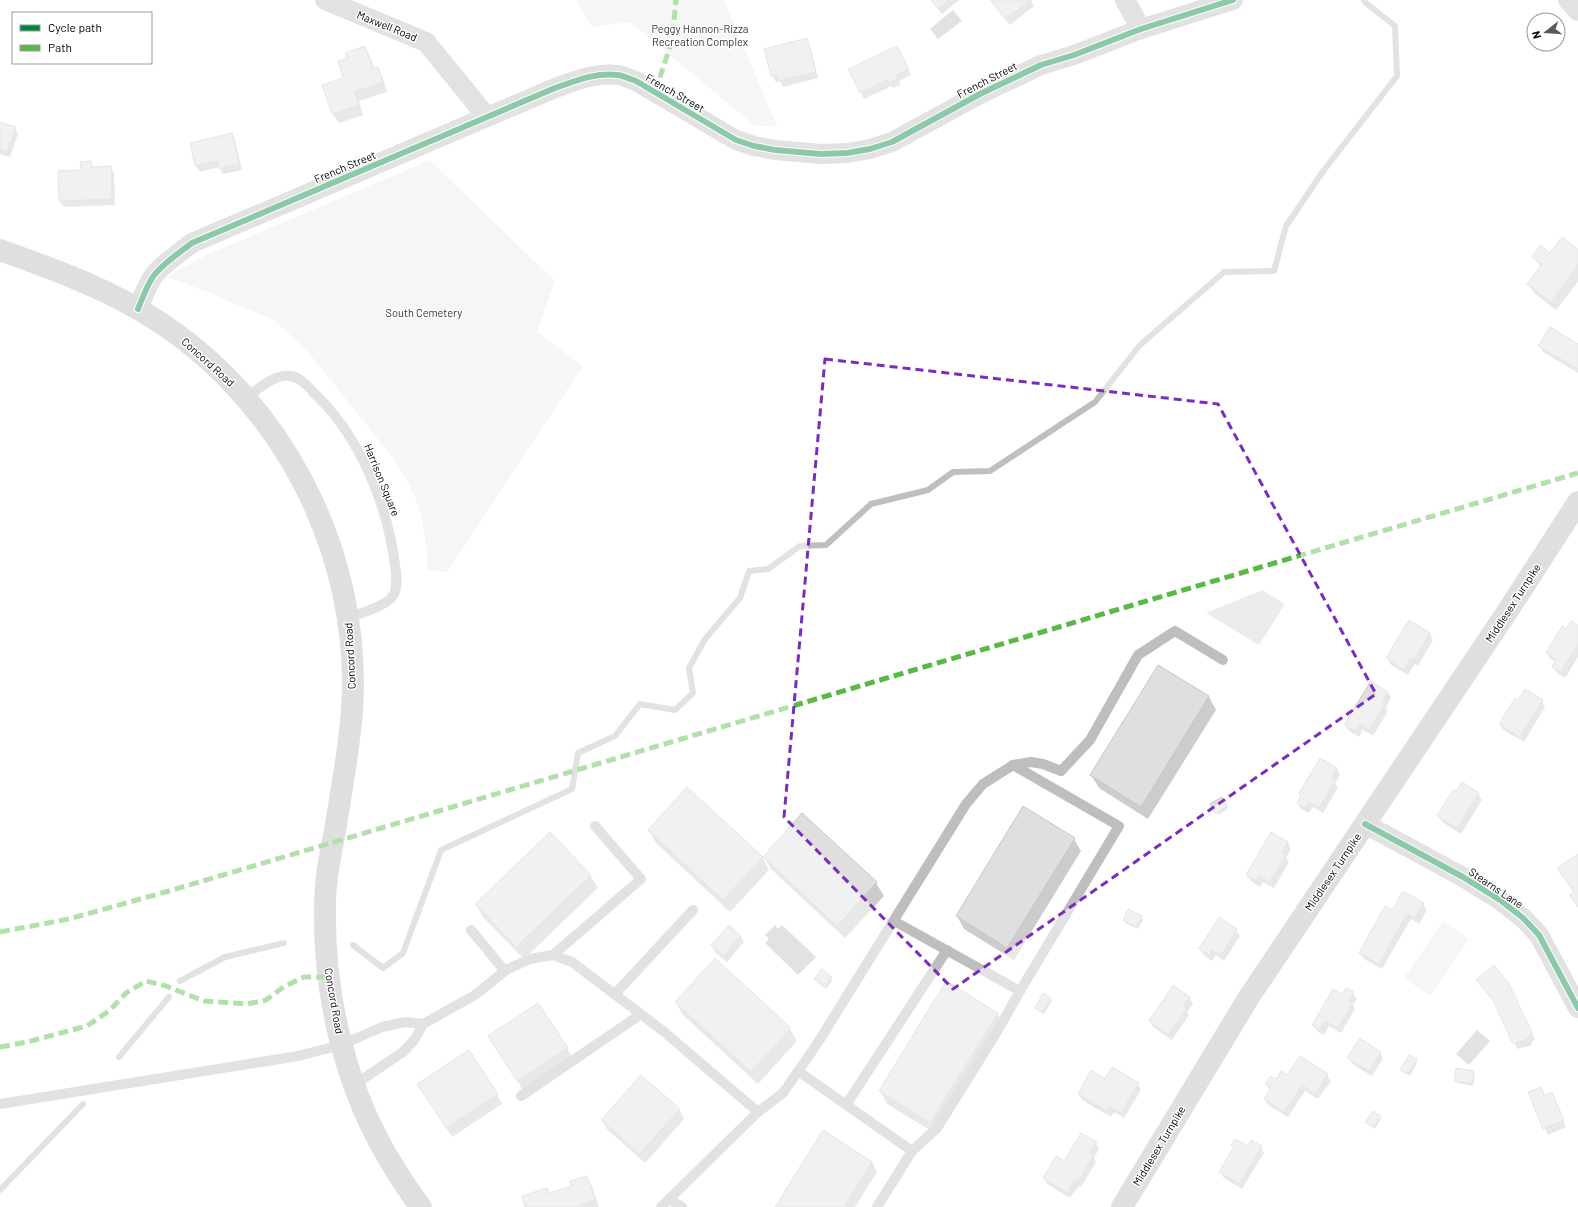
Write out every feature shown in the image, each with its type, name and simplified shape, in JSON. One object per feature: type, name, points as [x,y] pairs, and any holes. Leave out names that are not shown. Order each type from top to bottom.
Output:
[{"type":"main road","name":"Concord Road","points":[[0,250],[93,287],[138,309],[195,348],[222,372],[268,425],[288,455],[307,488],[321,520],[333,554],[342,588],[348,618],[353,678],[352,709],[345,768],[328,866],[325,904],[328,977],[341,1045],[354,1085],[378,1142],[412,1197],[421,1207]]},
{"type":"main road","name":"Middlesex Turnpike","points":[[1122,1207],[1249,997],[1507,612],[1578,502]]},
{"type":"street","name":"Maxwell Road","points":[[325,0],[426,42],[487,117]]},
{"type":"street","points":[[1125,0],[1141,29]]},
{"type":"street","name":"French Street","points":[[138,309],[155,274],[169,260],[192,243],[555,88],[583,78],[601,74],[618,75],[636,81],[736,140],[754,146],[775,150],[821,154],[846,153],[870,149],[892,142],[980,94],[1028,71],[1141,29],[1233,0]]},
{"type":"street","points":[[1568,0],[1578,12]]},
{"type":"street","name":"Stearns Lane","points":[[1365,824],[1463,877],[1500,900],[1523,918],[1539,935],[1578,1008]]},
{"type":"lane","name":"Harrison Square","points":[[246,398],[271,380],[281,375],[300,379],[320,398],[337,419],[355,445],[367,470],[386,522],[393,549],[396,578],[395,590],[392,597],[386,602],[348,618]]},
{"type":"lane","points":[[661,1207],[758,1112],[783,1093],[894,921],[966,804],[983,784],[1013,765],[1031,762],[1061,770],[1090,740],[1138,655],[1175,631],[1223,660]]},
{"type":"lane","points":[[877,1207],[912,1151],[937,1128],[995,1036],[1020,991],[1119,826],[1013,765]]},
{"type":"lane","points":[[553,955],[641,878],[595,826]]},
{"type":"lane","points":[[615,994],[693,910]]},
{"type":"lane","points":[[894,921],[1020,991]]},
{"type":"lane","points":[[471,930],[505,971]]},
{"type":"lane","points":[[846,1105],[947,950]]},
{"type":"lane","points":[[354,1085],[388,1064],[403,1052],[415,1039],[423,1024],[474,995],[505,971],[530,959],[553,955],[572,962],[615,994],[662,1031],[758,1112]]},
{"type":"lane","points":[[521,1096],[641,1014]]},
{"type":"lane","points":[[0,1104],[298,1056],[341,1045],[382,1027],[405,1022],[423,1024]]},
{"type":"lane","points":[[798,1071],[912,1151]]},
{"type":"lane","points":[[669,1199],[682,1207]]},
{"type":"highlighted area","points":[[825,359],[1218,404],[1376,694],[953,989],[784,817]]},
{"type":"green space","name":"Peggy Hannon-Rizza Recreation Complex","points":[[576,0],[724,0],[777,126],[755,126],[630,22],[592,27]]},
{"type":"green space","name":"South Cemetery","points":[[430,160],[555,281],[537,332],[583,366],[447,572],[427,570],[427,551],[422,520],[416,500],[406,478],[390,454],[308,352],[275,321],[200,289],[166,277],[204,256]]},
{"type":"green space","points":[[1262,590],[1285,604],[1259,645],[1206,613]]},
{"type":"green space","points":[[1443,921],[1469,939],[1430,996],[1404,978]]},
{"type":"shaded area","points":[[953,10],[962,21],[938,39],[930,29]]},
{"type":"shaded area","points":[[775,925],[778,929],[782,925],[816,957],[798,975],[765,943],[769,939],[765,935]]},
{"type":"shaded area","points":[[1477,1030],[1490,1041],[1469,1065],[1456,1054]]},
{"type":"building","points":[[931,0],[949,0],[938,9]]},
{"type":"building","points":[[991,0],[1031,0],[1005,19]]},
{"type":"building","points":[[807,38],[816,72],[779,81],[777,75],[771,76],[764,49]]},
{"type":"building","points":[[365,46],[373,69],[378,67],[383,82],[354,92],[359,105],[332,114],[322,85],[343,78],[338,61],[347,58],[345,53]]},
{"type":"building","points":[[897,46],[909,69],[897,75],[898,78],[889,83],[887,80],[860,93],[848,69]]},
{"type":"building","points":[[0,122],[16,127],[7,152],[0,149]]},
{"type":"building","points":[[232,133],[239,164],[219,169],[217,161],[195,166],[190,143]]},
{"type":"building","points":[[91,161],[91,167],[111,166],[112,199],[59,201],[58,171],[81,170],[80,162]]},
{"type":"building","points":[[1562,237],[1578,249],[1578,265],[1551,302],[1527,284],[1542,264],[1532,257],[1540,245],[1550,253]]},
{"type":"building","points":[[1550,327],[1578,344],[1578,369],[1538,346]]},
{"type":"building","points":[[1409,620],[1430,633],[1414,660],[1411,658],[1404,670],[1386,658]]},
{"type":"building","points":[[1571,621],[1578,625],[1578,645],[1561,672],[1552,667],[1556,659],[1546,653],[1562,626],[1566,629]]},
{"type":"building","points":[[1158,665],[1209,696],[1141,807],[1090,775]]},
{"type":"building","points":[[1371,681],[1388,692],[1382,702],[1385,704],[1369,730],[1360,724],[1355,731],[1344,725]]},
{"type":"building","points":[[1525,689],[1543,700],[1520,737],[1499,724],[1515,698],[1518,700]]},
{"type":"building","points":[[1320,758],[1337,768],[1331,778],[1335,781],[1319,808],[1309,802],[1305,808],[1297,803],[1301,795],[1299,793]]},
{"type":"building","points":[[1462,782],[1479,793],[1457,828],[1437,816],[1453,790],[1456,791]]},
{"type":"building","points":[[687,787],[763,857],[723,900],[648,830]]},
{"type":"building","points":[[1222,797],[1228,806],[1215,813],[1210,804]]},
{"type":"building","points":[[1023,806],[1075,838],[1007,948],[956,916]]},
{"type":"building","points":[[802,813],[877,882],[837,926],[763,857]]},
{"type":"building","points":[[550,832],[591,875],[516,947],[475,904]]},
{"type":"building","points":[[1271,832],[1288,842],[1282,853],[1286,855],[1270,882],[1259,876],[1256,881],[1246,875]]},
{"type":"building","points":[[1578,854],[1578,907],[1570,895],[1574,892],[1557,868]]},
{"type":"building","points":[[1403,891],[1424,903],[1415,918],[1407,914],[1379,964],[1359,953],[1385,906],[1392,910]]},
{"type":"building","points":[[1128,909],[1142,916],[1136,927],[1123,920]]},
{"type":"building","points":[[1219,917],[1237,929],[1221,955],[1212,950],[1209,955],[1199,949]]},
{"type":"building","points":[[729,925],[741,936],[723,956],[711,945]]},
{"type":"building","points":[[715,958],[791,1028],[751,1072],[675,1002]]},
{"type":"building","points":[[1494,965],[1508,982],[1533,1034],[1529,1035],[1530,1038],[1513,1044],[1493,1000],[1476,980]]},
{"type":"building","points":[[822,969],[832,977],[824,987],[814,979]]},
{"type":"building","points":[[946,981],[998,1013],[930,1123],[879,1091]]},
{"type":"building","points":[[1173,985],[1190,997],[1183,1007],[1187,1009],[1168,1035],[1149,1021]]},
{"type":"building","points":[[1346,988],[1354,992],[1349,1000],[1353,1002],[1338,1028],[1325,1021],[1320,1030],[1312,1025],[1333,989],[1342,994]]},
{"type":"building","points":[[1043,993],[1051,998],[1042,1012],[1035,1008]]},
{"type":"building","points":[[538,1003],[568,1048],[517,1081],[488,1036]]},
{"type":"building","points":[[1360,1038],[1381,1052],[1369,1071],[1347,1058]]},
{"type":"building","points":[[469,1050],[498,1094],[446,1128],[417,1084]]},
{"type":"building","points":[[1409,1055],[1417,1059],[1408,1074],[1400,1070]]},
{"type":"building","points":[[1300,1056],[1328,1074],[1315,1094],[1302,1085],[1284,1112],[1264,1099],[1271,1088],[1265,1084],[1270,1076],[1276,1079],[1281,1071],[1287,1075]]},
{"type":"building","points":[[1112,1067],[1139,1083],[1121,1113],[1110,1107],[1107,1111],[1078,1094],[1091,1070],[1105,1079]]},
{"type":"building","points":[[1456,1068],[1474,1071],[1472,1083],[1454,1081]]},
{"type":"building","points":[[641,1075],[680,1109],[639,1154],[601,1120]]},
{"type":"building","points":[[1541,1087],[1544,1095],[1552,1092],[1564,1120],[1543,1129],[1528,1092]]},
{"type":"building","points":[[1373,1111],[1381,1116],[1373,1127],[1365,1122]]},
{"type":"building","points":[[823,1130],[872,1162],[844,1207],[775,1207]]},
{"type":"building","points":[[1081,1133],[1097,1142],[1090,1153],[1094,1155],[1078,1182],[1075,1180],[1067,1193],[1043,1178],[1056,1156],[1064,1161]]},
{"type":"building","points":[[1235,1139],[1248,1146],[1251,1140],[1262,1146],[1239,1184],[1219,1172],[1233,1148],[1231,1146]]},
{"type":"building","points":[[587,1176],[595,1200],[575,1207],[525,1207],[522,1196],[547,1188],[549,1193],[571,1186],[570,1181]]},
{"type":"waterway","points":[[353,945],[383,968],[403,953],[441,850],[572,789],[578,753],[615,736],[640,704],[675,710],[693,693],[689,668],[705,639],[740,598],[749,571],[768,569],[800,546],[826,545],[871,504],[928,490],[953,472],[990,471],[1095,402],[1140,345],[1224,272],[1274,271],[1286,226],[1324,170],[1397,76],[1395,26],[1364,0]]},
{"type":"waterway","points":[[180,981],[225,957],[284,943]]},
{"type":"waterway","points":[[119,1057],[169,997]]},
{"type":"waterway","points":[[0,1190],[83,1104]]},
{"type":"marked path","points":[[655,92],[672,41],[676,0]]},
{"type":"marked path","points":[[0,932],[69,919],[169,891],[1578,473]]},
{"type":"marked path","points":[[0,1047],[27,1042],[87,1026],[109,1011],[126,993],[146,981],[166,986],[204,1001],[247,1004],[266,1000],[285,986],[304,977],[328,977]]},
{"type":"cycle path","points":[[138,309],[147,286],[155,274],[192,243],[555,88],[586,78],[610,74],[620,75],[636,81],[736,140],[754,146],[775,150],[821,154],[847,153],[870,149],[892,142],[980,94],[1041,65],[1074,55],[1141,29],[1233,0]]},
{"type":"cycle path","points":[[1365,824],[1463,877],[1500,900],[1523,918],[1539,935],[1578,1008]]}]
